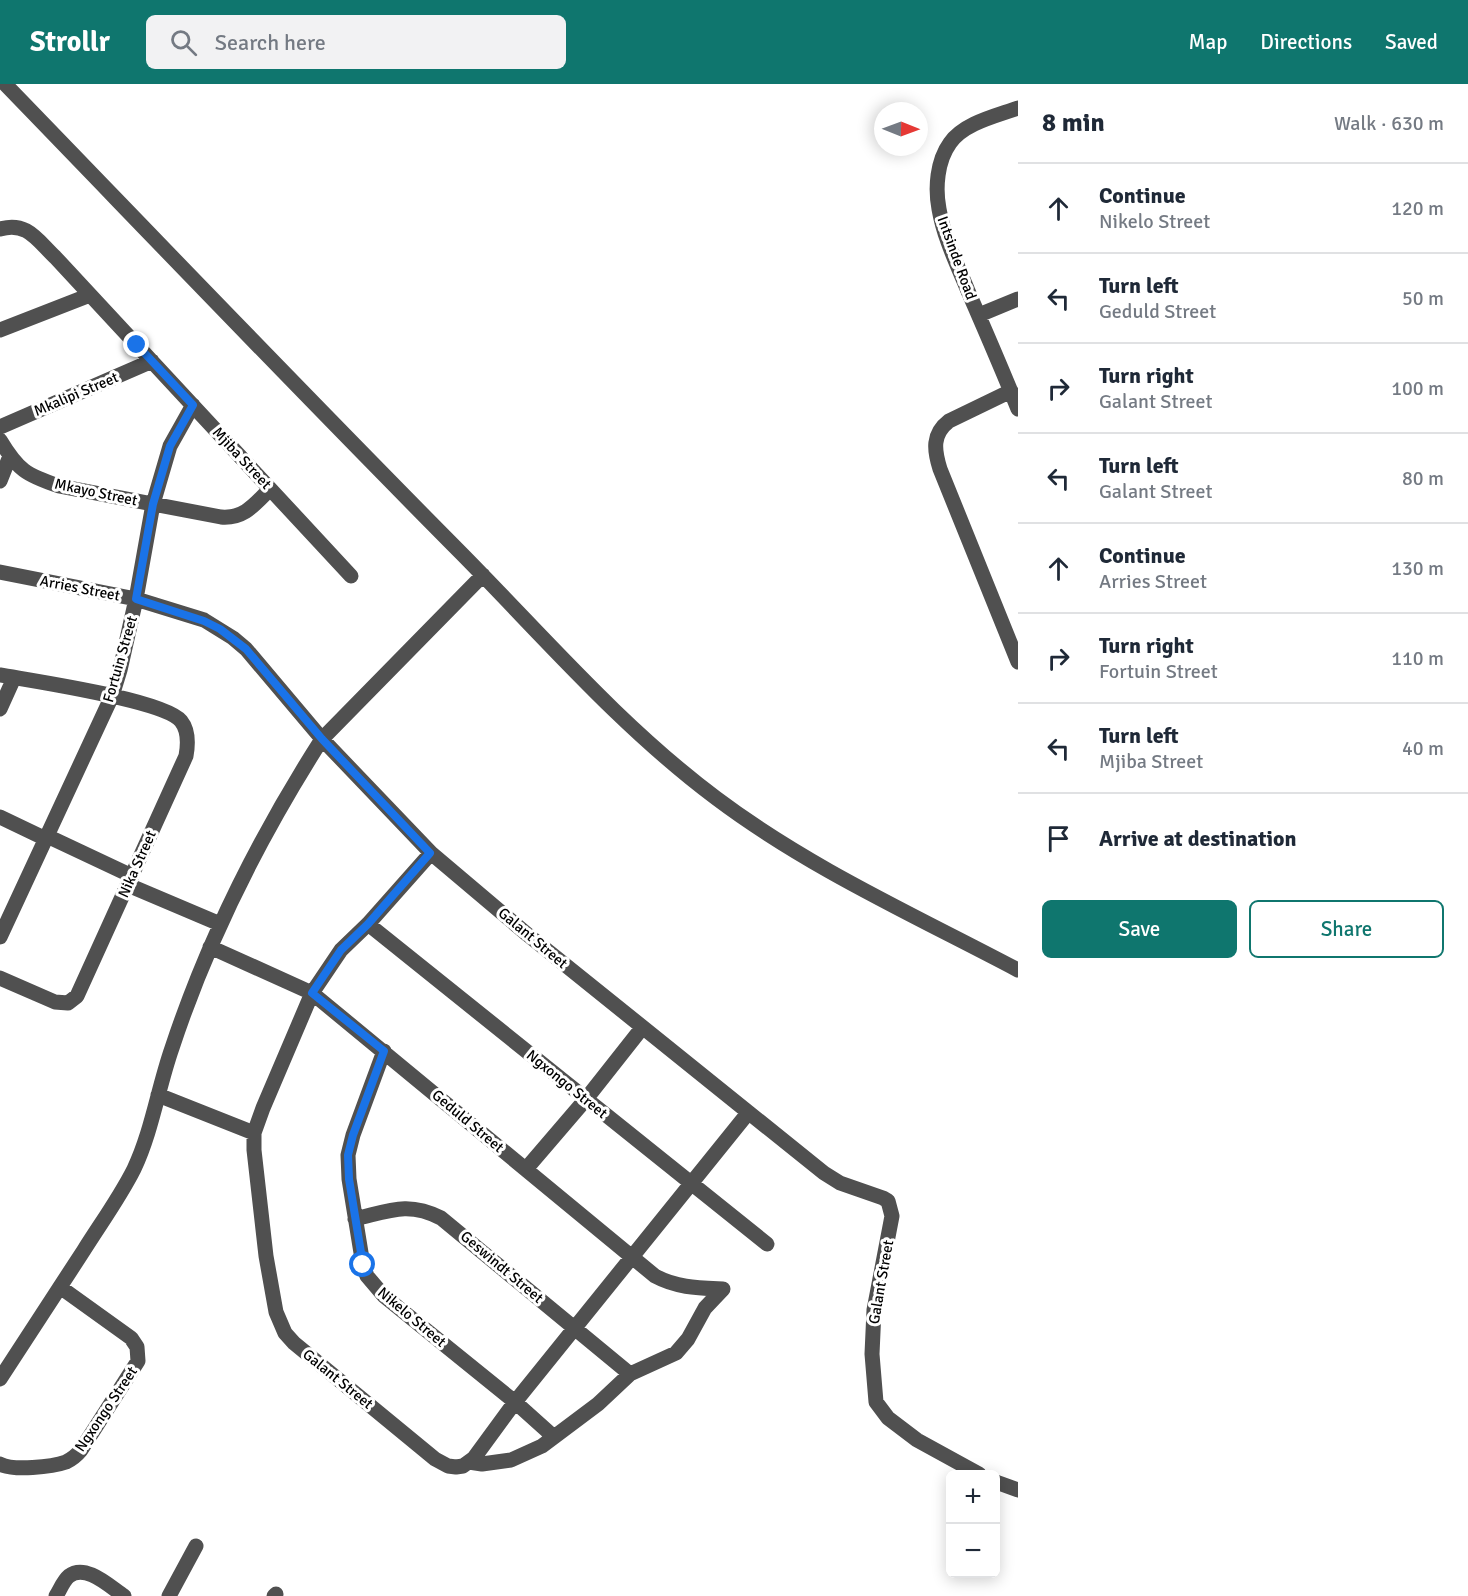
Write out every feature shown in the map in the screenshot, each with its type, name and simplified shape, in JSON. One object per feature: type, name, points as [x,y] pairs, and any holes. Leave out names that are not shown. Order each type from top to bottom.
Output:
[{"type":"street","points":[[5,84],[307,397],[483,575],[572,670],[656,751],[717,799],[780,842],[851,883],[1018,970]]},
{"type":"street","name":"Intsinde Road","points":[[1018,108],[969,127],[957,135],[949,143],[939,171],[939,207],[943,227],[1018,409]]},
{"type":"street","name":"Mjiba Street","points":[[0,229],[13,226],[25,228],[351,576]]},
{"type":"street","points":[[0,330],[90,295]]},
{"type":"street","points":[[979,315],[1018,299]]},
{"type":"street","name":"Mkalipi Street","points":[[0,427],[152,361]]},
{"type":"street","points":[[1011,391],[948,421],[941,426],[936,435],[935,445],[940,470],[1018,662]]},
{"type":"street","name":"Fortuin Street","points":[[0,937],[112,696],[136,599],[153,504],[170,446],[193,405]]},
{"type":"street","name":"Mkayo Street","points":[[0,440],[17,465],[37,479],[59,486],[153,504],[232,518],[249,510],[270,489]]},
{"type":"street","points":[[0,481],[10,456]]},
{"type":"street","name":"Arries Street","points":[[0,572],[136,599],[204,621],[234,638],[246,649],[322,739]]},
{"type":"street","points":[[0,1379],[123,1189],[147,1132],[172,1048],[210,948],[275,817],[322,739],[483,575]]},
{"type":"street","points":[[0,709],[7,676]]},
{"type":"street","name":"Nika Street","points":[[0,978],[55,1002],[68,1003],[77,996],[186,756],[188,745],[186,731],[181,721],[172,713],[161,708],[7,676]]},
{"type":"street","name":"Galant Street","points":[[322,739],[430,853],[642,1028],[832,1178],[840,1183],[883,1197],[888,1201],[892,1216],[872,1328],[872,1362],[876,1402],[888,1418],[917,1440],[972,1470]]},
{"type":"street","points":[[0,817],[220,924]]},
{"type":"street","name":"Galant Street","points":[[430,853],[368,924],[341,950],[312,993],[254,1133],[255,1164],[266,1256],[276,1312],[285,1333],[294,1343],[441,1464],[456,1467],[469,1462],[482,1464],[511,1460],[532,1452],[598,1404],[630,1374],[676,1353],[688,1339],[705,1308],[723,1289]]},
{"type":"street","name":"Ngxongo Street","points":[[368,924],[767,1244]]},
{"type":"street","name":"Geduld Street","points":[[210,948],[312,993],[665,1282],[686,1288],[723,1289]]},
{"type":"street","points":[[526,1169],[586,1099],[642,1028]]},
{"type":"street","name":"Nikelo Street","points":[[384,1051],[353,1135],[348,1155],[349,1179],[363,1265],[374,1286],[554,1437]]},
{"type":"street","points":[[158,1095],[254,1133]]},
{"type":"street","points":[[469,1462],[748,1113]]},
{"type":"street","name":"Geswindt Street","points":[[355,1219],[408,1208],[436,1215],[452,1225],[630,1374]]},
{"type":"street","name":"Ngxongo Street","points":[[0,1464],[12,1468],[56,1464],[74,1458],[138,1361],[132,1338],[60,1287]]},
{"type":"street","points":[[1000,1483],[1018,1490]]},
{"type":"street","points":[[169,1596],[196,1546]]},
{"type":"street","points":[[56,1596],[65,1580],[75,1573],[86,1573],[124,1596]]},
{"type":"route","points":[[137,345],[193,405],[170,446],[153,504],[136,599],[204,621],[234,638],[246,649],[322,739],[430,853],[368,924],[341,950],[312,993],[384,1051],[353,1135],[348,1155],[347,1166],[363,1265]]}]
